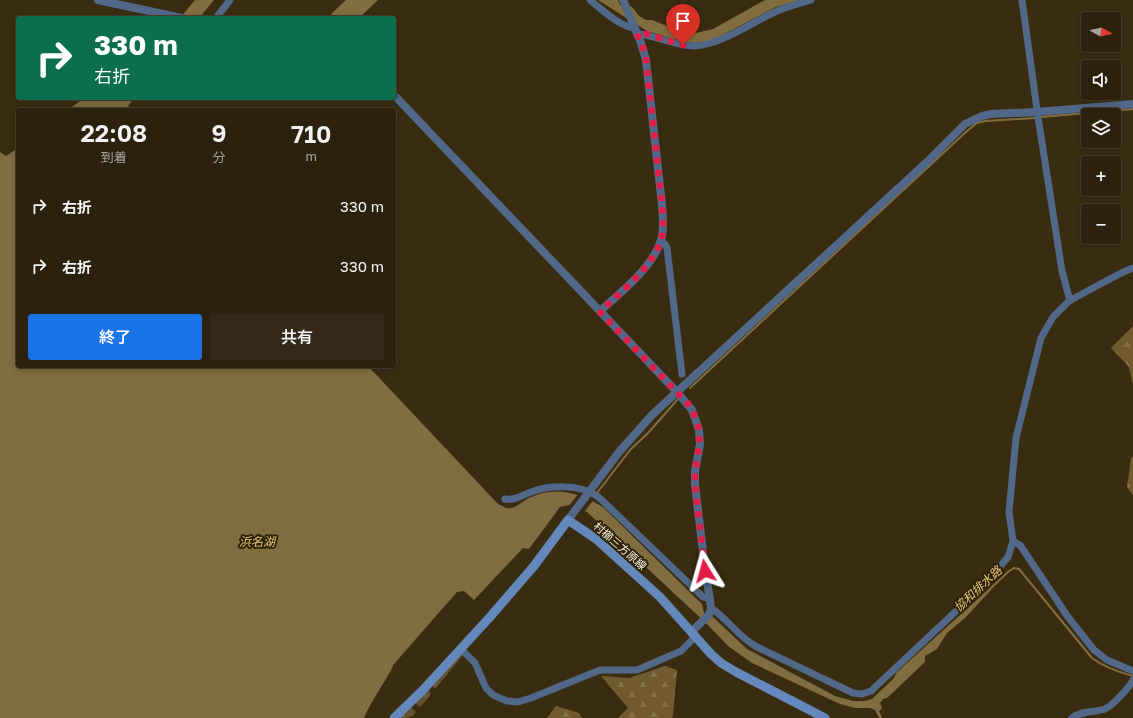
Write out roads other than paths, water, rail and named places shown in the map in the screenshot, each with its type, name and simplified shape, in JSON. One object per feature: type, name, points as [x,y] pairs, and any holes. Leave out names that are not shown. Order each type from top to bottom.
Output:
[{"type":"main road","name":"村櫛三方原線","points":[[568,520],[591,535],[608,549],[663,600],[694,632],[711,654],[727,667],[826,718]]},
{"type":"main road","points":[[394,718],[461,648],[524,578],[568,520]]},
{"type":"street","points":[[98,0],[175,16]]},
{"type":"street","points":[[218,16],[230,0]]},
{"type":"street","points":[[590,0],[621,23],[647,34],[683,45],[703,45],[721,39],[776,11],[810,0]]},
{"type":"street","points":[[1022,0],[1037,112],[1063,275],[1070,300]]},
{"type":"street","points":[[600,312],[649,263],[660,242],[663,226],[662,197],[646,60],[643,48],[624,3]]},
{"type":"street","points":[[396,97],[677,392],[692,410],[699,430],[700,444],[695,471],[695,485],[710,598],[710,612],[681,650],[637,670],[600,670],[518,702],[507,701],[493,695],[486,688],[475,663],[461,648]]},
{"type":"street","points":[[568,520],[629,439],[652,415],[927,162],[965,124],[973,119],[991,114],[1037,112],[1133,104]]},
{"type":"street","points":[[660,242],[665,244],[667,248],[682,374]]},
{"type":"street","points":[[710,612],[717,612],[754,646],[848,691],[862,694],[874,688],[998,570],[1008,557],[1013,541],[1009,512],[1015,444],[1041,338],[1053,318],[1070,300],[1133,268]]},
{"type":"street","points":[[505,499],[516,499],[535,490],[553,487],[571,487],[597,496],[703,597],[710,598]]},
{"type":"street","points":[[1013,541],[1020,546],[1068,617],[1094,650],[1106,660],[1133,671]]},
{"type":"street","points":[[1072,718],[1083,712],[1106,709],[1133,680]]},
{"type":"water","points":[[195,0],[214,0],[201,16],[182,16]]},
{"type":"water","points":[[346,0],[378,0],[361,16],[333,16],[331,14]]},
{"type":"water","points":[[598,0],[618,0],[620,5],[632,7],[639,16],[646,20],[652,20],[682,32],[696,33],[713,29],[765,0],[800,0],[776,7],[715,39],[695,43],[684,42],[647,31]]},
{"type":"water","points":[[81,100],[132,100],[128,106],[128,108],[71,108]]},
{"type":"water","name":"浜名湖","points":[[16,149],[16,368],[370,368],[498,504],[506,508],[512,508],[539,494],[558,491],[567,492],[594,502],[603,507],[702,604],[704,613],[713,617],[747,649],[835,696],[853,701],[865,701],[872,699],[894,678],[896,673],[992,586],[991,590],[965,618],[947,633],[937,649],[925,656],[925,662],[887,698],[883,699],[880,703],[882,708],[879,711],[882,718],[879,718],[875,710],[870,708],[855,708],[840,704],[752,663],[728,646],[708,625],[587,512],[569,505],[560,507],[529,549],[523,548],[474,600],[464,591],[457,592],[394,664],[364,718],[0,718],[0,152],[6,156]]},
{"type":"waterway","points":[[1041,117],[1133,109]]},
{"type":"waterway","points":[[690,388],[977,123],[985,121],[1035,118]]},
{"type":"waterway","points":[[597,493],[630,450],[648,433],[678,399]]},
{"type":"waterway","name":"協和排水路","points":[[991,588],[1009,571],[1014,568],[1019,569],[1092,658],[1111,669],[1133,676]]}]
